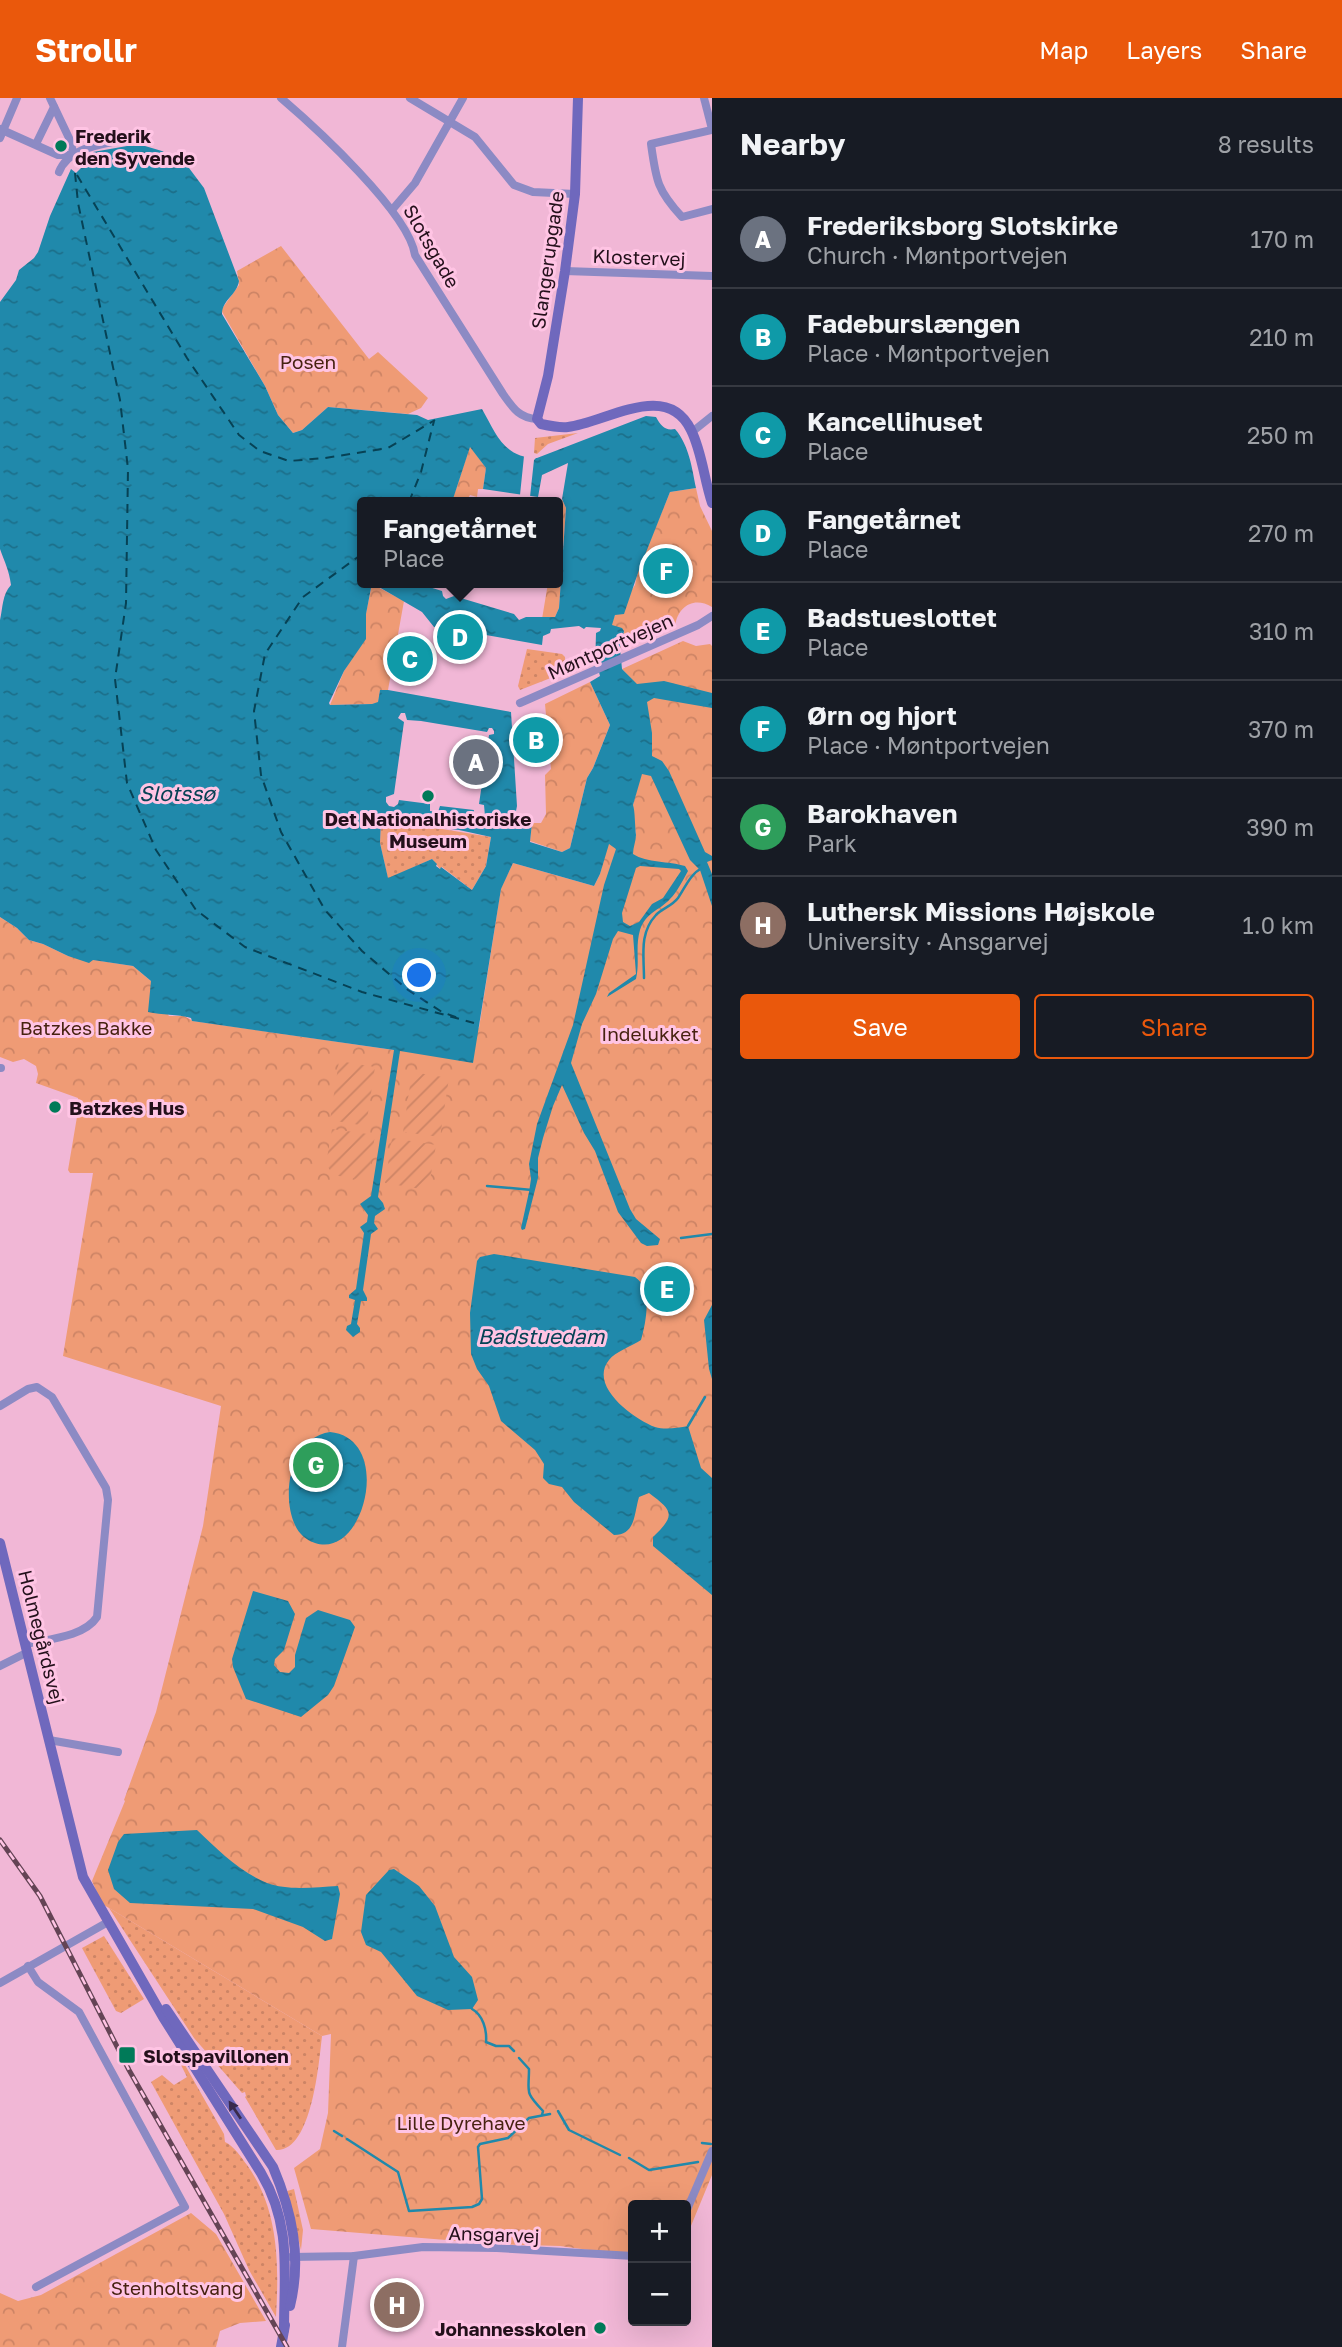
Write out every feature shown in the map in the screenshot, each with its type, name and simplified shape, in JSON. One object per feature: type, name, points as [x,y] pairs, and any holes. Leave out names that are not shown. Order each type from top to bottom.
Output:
[{"type":"street","points":[[17,98],[1,132],[63,157],[74,155]]},
{"type":"street","points":[[50,98],[74,155]]},
{"type":"street","name":"Slotsgade","points":[[281,98],[310,123],[392,210],[413,243],[415,255],[516,413],[539,421]]},
{"type":"street","points":[[410,98],[475,137],[514,185],[533,192],[575,194]]},
{"type":"street","points":[[392,210],[415,183],[463,98]]},
{"type":"street","name":"Slangerupgade","points":[[539,421],[565,271],[575,194],[578,98]]},
{"type":"street","points":[[704,98],[712,129],[651,144],[656,179],[664,197],[682,217],[712,209]]},
{"type":"street","points":[[36,144],[54,107]]},
{"type":"street","points":[[59,172],[61,167],[84,147],[112,142]]},
{"type":"street","name":"Klostervej","points":[[565,271],[712,276]]},
{"type":"street","points":[[539,421],[566,427],[646,405],[668,408],[681,416],[692,432],[712,503]]},
{"type":"street","points":[[692,432],[712,416]]},
{"type":"street","name":"Møntportvejen","points":[[520,703],[698,625],[712,616]]},
{"type":"street","points":[[0,1406],[37,1387],[52,1397],[106,1488],[108,1500],[97,1617],[91,1626],[27,1648],[0,1666]]},
{"type":"street","name":"Holmegårdsvej","points":[[0,1543],[80,1868],[90,1891],[145,1982],[273,2167],[290,2213],[291,2300],[281,2347]]},
{"type":"street","points":[[49,1740],[118,1752]]},
{"type":"street","points":[[0,1983],[108,1922]]},
{"type":"street","points":[[28,1966],[38,1982],[79,2012],[185,2207],[36,2287]]},
{"type":"street","points":[[691,2200],[712,2151]]},
{"type":"street","name":"Ansgarvej","points":[[291,2257],[354,2256],[423,2247],[497,2248],[628,2256]]},
{"type":"street","points":[[341,2347],[354,2256]]},
{"type":"green space","name":"Posen","points":[[281,246],[369,359],[378,352],[428,398],[421,408],[408,414],[328,407],[302,430],[293,433],[278,415],[265,386],[221,310],[239,285],[237,271]]},
{"type":"green space","points":[[578,433],[548,444],[537,454],[534,453],[535,438]]},
{"type":"green space","points":[[470,446],[486,468],[483,489],[478,489],[477,497],[453,497]]},
{"type":"green space","points":[[696,488],[700,506],[712,531],[712,607],[699,603],[688,605],[683,608],[675,626],[620,648],[624,631],[611,625],[635,585],[638,570],[670,492]]},
{"type":"green space","points":[[563,501],[566,508],[563,551]]},
{"type":"green space","points":[[371,588],[380,588],[404,601],[388,690],[380,691],[378,703],[330,705],[344,671],[365,637]]},
{"type":"green space","points":[[547,588],[560,588],[559,608],[555,617],[542,619]]},
{"type":"green space","points":[[683,641],[696,646],[712,646],[712,2175],[691,2226],[691,2200],[628,2200],[628,2255],[560,2246],[495,2244],[311,2229],[294,2168],[320,2149],[328,2113],[331,2034],[322,2036],[102,1904],[92,1881],[125,1801],[156,1712],[203,1526],[221,1406],[63,1356],[93,1173],[70,1173],[68,1170],[78,1098],[36,1083],[36,1066],[24,1059],[13,1062],[0,1057],[0,917],[29,940],[68,956],[133,966],[151,981],[151,991],[169,1016],[184,1016],[193,1021],[394,1050],[479,1028],[501,888],[513,863],[594,886],[608,844],[636,837],[633,805],[641,773],[637,685],[622,669]]},
{"type":"green space","points":[[527,649],[562,654],[565,657],[566,672],[520,690],[518,686]]},
{"type":"green space","points":[[590,682],[610,725],[587,778],[570,848],[562,852],[530,841],[532,823],[541,823],[546,814],[545,775],[551,769],[545,704]]},
{"type":"green space","points":[[381,819],[491,837],[486,866],[472,890],[442,867],[440,869],[432,859],[388,879],[380,843]]},
{"type":"green space","points":[[339,1061],[375,1067],[366,1126],[330,1120]]},
{"type":"green space","points":[[412,1072],[449,1078],[440,1137],[403,1132]]},
{"type":"green space","points":[[332,1129],[375,1135],[368,1181],[333,1175],[326,1164]]},
{"type":"green space","points":[[392,1138],[436,1145],[430,1180],[421,1189],[385,1183]]},
{"type":"green space","points":[[109,1908],[322,2036],[316,2084],[306,2122],[298,2137],[288,2147],[276,2150],[245,2097],[245,2092],[242,2093],[194,2038]]},
{"type":"green space","points":[[104,1936],[144,1999],[121,2013],[116,2011],[82,1948]]},
{"type":"green space","points":[[181,2058],[224,2134],[225,2142],[247,2165],[265,2200],[277,2257],[276,2317],[249,2270],[224,2214],[151,2082],[162,2075],[174,2085],[187,2077],[181,2065]]},
{"type":"green space","points":[[294,2189],[303,2230],[301,2250],[287,2191]]},
{"type":"green space","name":"Stenholtsvang","points":[[191,2213],[216,2234],[266,2321],[240,2323],[220,2331],[216,2347],[0,2347],[0,2293],[18,2301],[41,2295]]},
{"type":"water","name":"Slotssø","points":[[145,146],[162,151],[186,164],[204,188],[239,281],[236,290],[224,305],[222,314],[265,386],[278,415],[293,433],[302,430],[328,407],[417,415],[428,420],[482,409],[508,449],[525,457],[537,458],[646,416],[656,417],[666,428],[675,429],[684,442],[696,488],[670,492],[624,614],[615,615],[612,625],[624,631],[620,648],[622,669],[637,684],[664,681],[712,693],[712,708],[654,698],[647,702],[652,733],[652,756],[662,761],[669,771],[705,852],[712,856],[712,860],[707,862],[712,874],[712,906],[700,870],[690,860],[651,776],[642,774],[633,805],[636,835],[633,854],[645,859],[685,866],[688,871],[673,896],[649,915],[640,930],[636,979],[607,997],[636,974],[633,935],[618,931],[613,939],[571,1063],[630,1209],[636,1219],[660,1239],[658,1245],[647,1246],[641,1243],[618,1212],[595,1151],[562,1085],[543,1138],[538,1158],[538,1178],[525,1229],[521,1228],[531,1179],[529,1164],[537,1124],[573,1025],[604,885],[616,849],[609,844],[594,886],[513,863],[501,889],[473,1063],[400,1051],[378,1197],[385,1209],[375,1216],[374,1223],[378,1229],[371,1234],[363,1290],[367,1301],[361,1301],[357,1324],[360,1332],[353,1337],[346,1330],[351,1324],[355,1300],[349,1298],[349,1295],[356,1289],[364,1233],[360,1227],[367,1222],[368,1215],[360,1204],[371,1196],[394,1050],[192,1021],[191,1018],[148,1012],[151,981],[133,966],[93,960],[89,963],[68,956],[29,940],[0,917],[0,620],[4,597],[11,585],[0,549],[0,302],[16,280],[19,270],[38,252],[50,216],[71,169],[76,173],[93,156],[93,152]],"holes":[[[470,447],[486,468],[483,489],[538,497],[542,475],[568,463],[562,497],[566,508],[563,588],[560,588],[559,608],[555,617],[526,617],[519,620],[514,614],[454,596],[446,599],[442,591],[432,588],[381,588],[422,612],[434,627],[450,627],[451,622],[472,625],[469,632],[542,645],[543,636],[550,633],[551,629],[579,626],[584,629],[601,628],[596,633],[595,668],[598,668],[600,676],[590,682],[610,725],[587,778],[570,848],[562,852],[530,842],[532,823],[514,821],[517,806],[511,712],[388,690],[380,690],[378,702],[372,704],[329,703],[344,671],[366,639],[366,614],[371,588],[357,588],[357,497],[454,497]],[[401,713],[405,713],[407,720],[487,732],[492,728],[494,734],[489,735],[479,804],[484,805],[485,816],[476,819],[474,810],[440,806],[438,812],[430,811],[430,804],[399,800],[394,807],[389,806],[386,797],[394,794],[404,722],[398,718]],[[381,820],[491,837],[486,866],[472,890],[436,866],[432,859],[388,878],[380,843]],[[640,866],[681,871],[663,898],[652,904],[639,922],[630,926],[623,922],[622,913],[636,868]]]},
{"type":"water","name":"Badstuedam","points":[[494,1254],[635,1277],[641,1282],[647,1306],[641,1340],[609,1360],[604,1370],[604,1380],[616,1400],[646,1423],[663,1428],[688,1426],[701,1468],[712,1478],[712,1595],[653,1546],[653,1537],[665,1523],[669,1513],[657,1499],[649,1493],[639,1497],[630,1527],[621,1534],[614,1535],[574,1502],[562,1487],[549,1484],[543,1478],[544,1464],[535,1450],[501,1421],[489,1386],[477,1369],[471,1354],[470,1313],[477,1261],[480,1257]]},
{"type":"water","points":[[712,1305],[712,1379],[704,1320]]},
{"type":"water","points":[[330,1432],[350,1439],[362,1454],[367,1474],[365,1496],[359,1517],[347,1534],[333,1543],[315,1543],[303,1536],[295,1525],[291,1513],[289,1484],[298,1456],[306,1445],[316,1436]]},
{"type":"water","points":[[253,1591],[288,1601],[295,1614],[284,1650],[275,1659],[274,1665],[280,1672],[289,1673],[295,1667],[295,1655],[306,1618],[318,1610],[350,1620],[355,1627],[334,1686],[328,1695],[301,1717],[246,1699],[233,1667],[232,1659]]},
{"type":"water","points":[[197,1830],[239,1867],[267,1883],[293,1888],[338,1886],[340,1894],[332,1939],[325,1941],[303,1927],[253,1909],[130,1903],[114,1889],[108,1870],[118,1842],[124,1834]]},
{"type":"water","points":[[394,1869],[419,1886],[435,1906],[454,1957],[472,1977],[478,2000],[472,2009],[448,2010],[417,1996],[381,1952],[366,1945],[361,1932],[366,1895],[389,1870]]},
{"type":"pier","points":[[524,456],[537,457],[534,460],[530,497],[520,495]]},
{"type":"waterway","points":[[644,978],[647,929],[659,913],[676,901],[691,877],[702,868]]},
{"type":"waterway","points":[[487,1186],[532,1190]]},
{"type":"waterway","points":[[681,1238],[712,1234]]},
{"type":"waterway","points":[[688,1426],[705,1397]]},
{"type":"waterway","points":[[472,2009],[484,2023],[486,2042],[496,2046],[509,2046],[514,2051]]},
{"type":"waterway","points":[[519,2058],[529,2069],[529,2092],[543,2111],[542,2115]]},
{"type":"waterway","points":[[558,2111],[569,2130],[620,2155]]},
{"type":"waterway","points":[[347,2139],[398,2172],[409,2211],[472,2207],[482,2199],[478,2147],[480,2144],[508,2138],[529,2118],[550,2114]]},
{"type":"waterway","points":[[334,2131],[342,2136]]},
{"type":"waterway","points":[[702,2143],[711,2144]]},
{"type":"waterway","points":[[629,2158],[649,2170],[698,2162]]},
{"type":"ferry route","points":[[75,173],[78,203],[120,400],[128,469],[126,603],[115,679],[127,783],[156,850],[196,910],[245,947],[362,992],[474,1023]]},
{"type":"ferry route","points":[[77,175],[187,358],[239,435],[260,451],[289,461],[388,448],[435,420]]},
{"type":"ferry route","points":[[411,497],[421,472],[434,421]]},
{"type":"ferry route","points":[[357,558],[303,597],[265,654],[254,711],[261,775],[281,832],[325,910],[362,951],[408,990],[442,1012],[458,1018]]},
{"type":"railway","points":[[0,1840],[40,1896],[129,2070],[287,2347]]},
{"type":"place","name":"Frederik den Syvende","points":[[61,146]]},
{"type":"place","name":"Ørn og hjort","points":[[666,571]]},
{"type":"place","name":"Fangetårnet","points":[[460,637]]},
{"type":"place","name":"Kancellihuset","points":[[410,659]]},
{"type":"place","name":"Fadeburslængen","points":[[536,740]]},
{"type":"place","name":"Frederiksborg Slotskirke","points":[[476,762]]},
{"type":"place","name":"Det Nationalhistoriske Museum","points":[[428,796]]},
{"type":"place","name":"Batzkes Hus","points":[[55,1107]]},
{"type":"place","name":"Badstueslottet","points":[[667,1289]]},
{"type":"place","name":"Barokhaven","points":[[316,1465]]},
{"type":"place","name":"Slotspavillonen","points":[[127,2055]]},
{"type":"place","name":"Luthersk Missions Højskole","points":[[397,2305]]},
{"type":"place","name":"Johannesskolen","points":[[600,2328]]},
{"type":"park label","name":"Batzkes Bakke","points":[[86,1027]]},
{"type":"park label","name":"Indelukket","points":[[650,1033]]},
{"type":"park label","name":"Lille Dyrehave","points":[[461,2122]]}]
